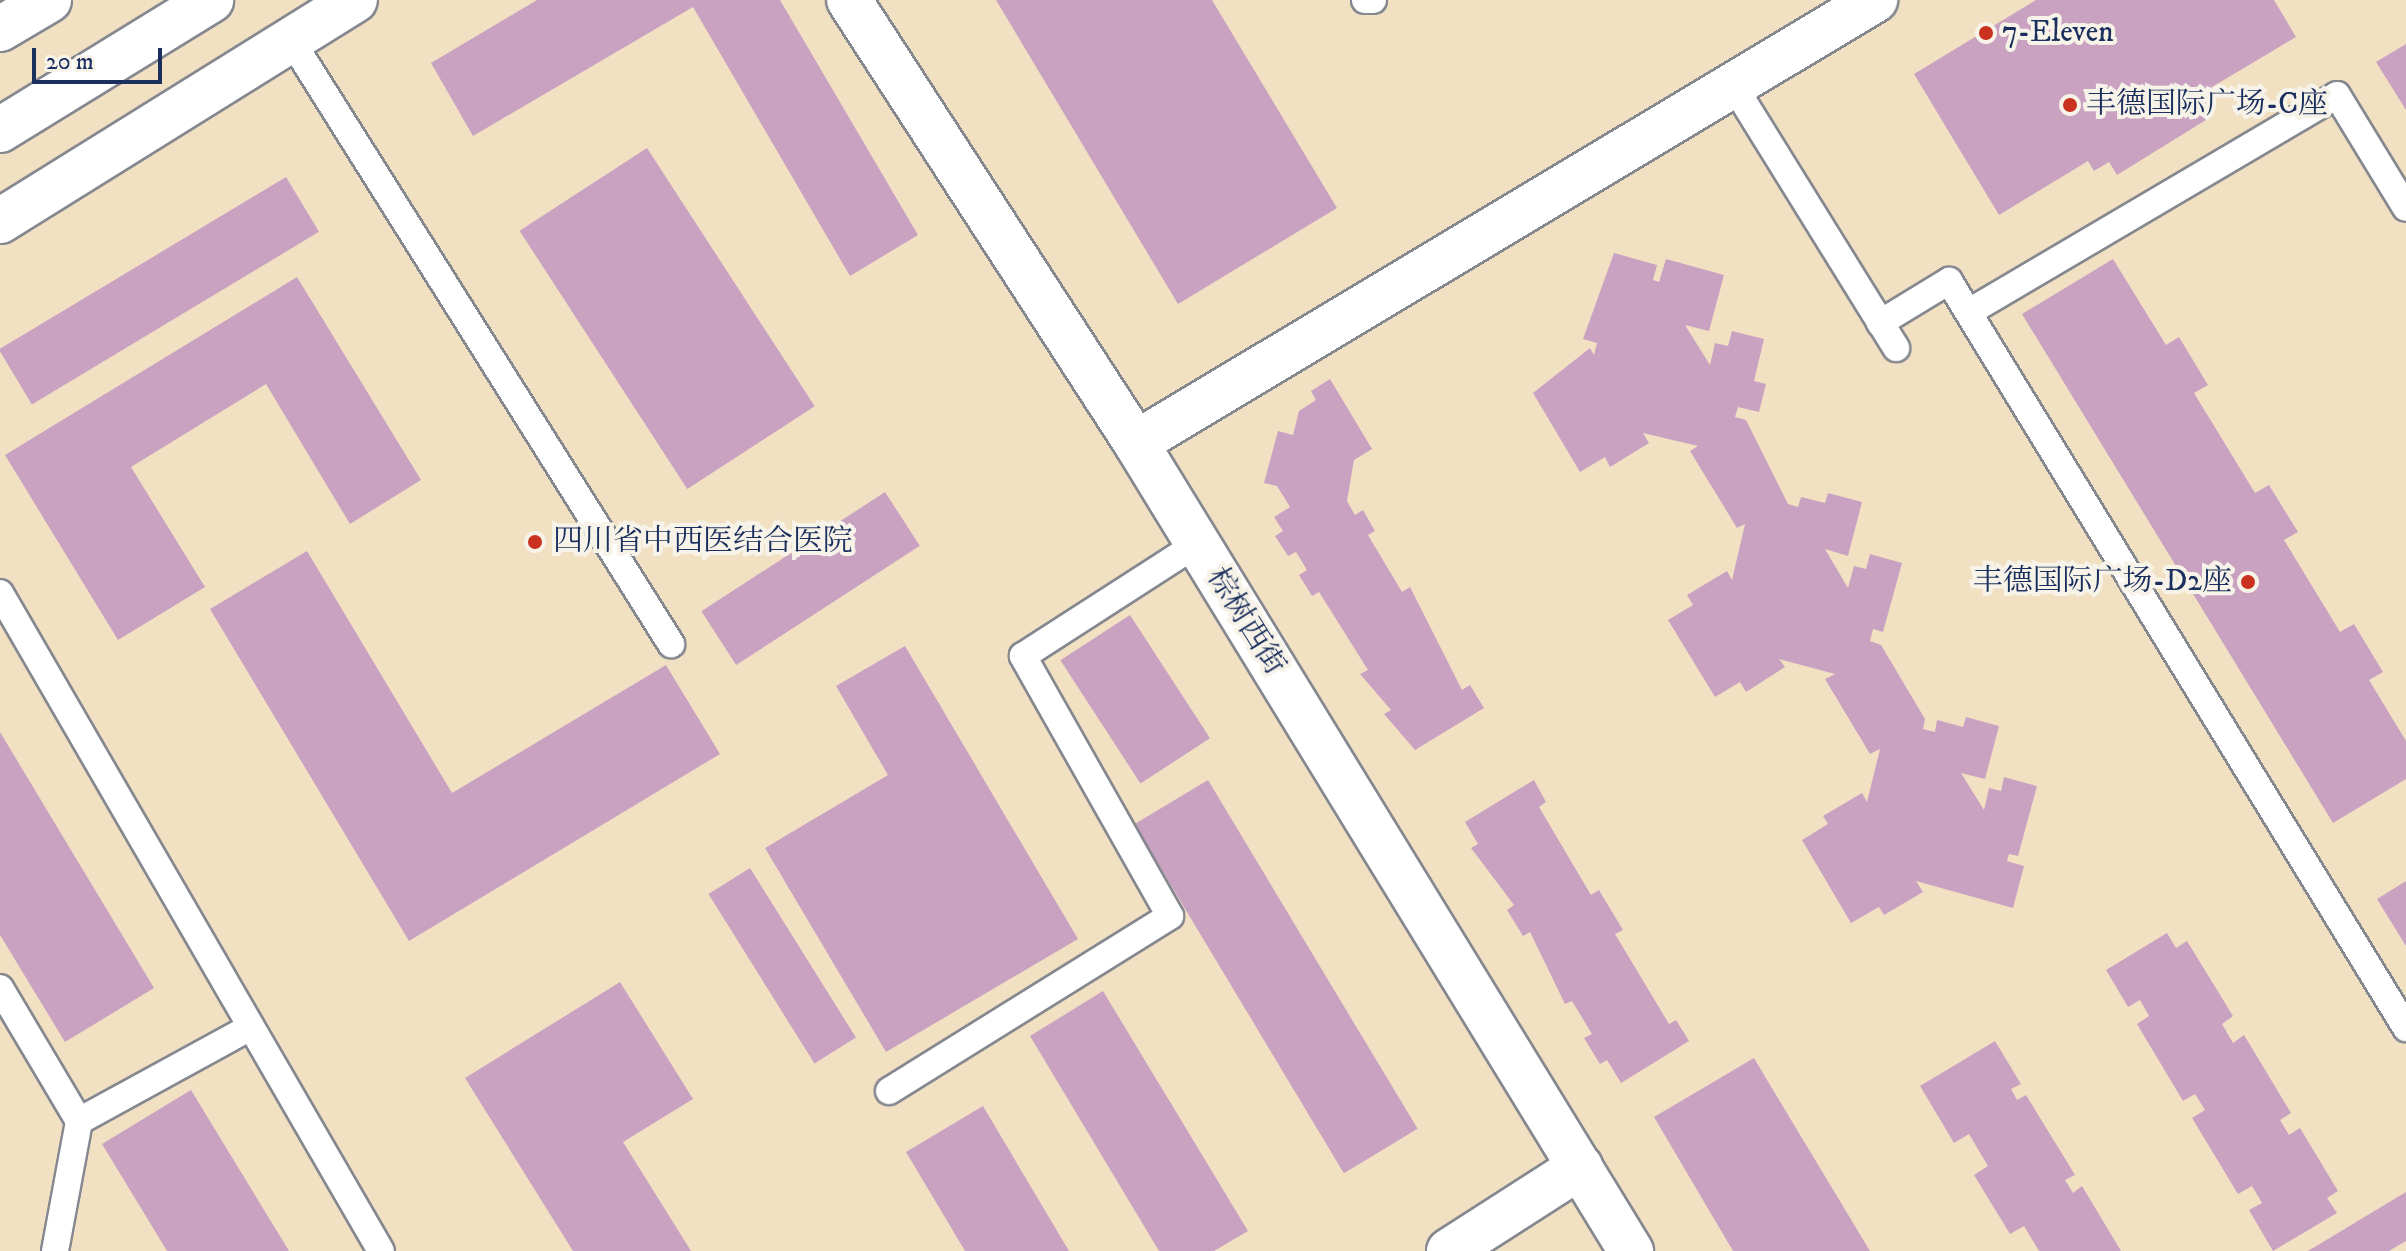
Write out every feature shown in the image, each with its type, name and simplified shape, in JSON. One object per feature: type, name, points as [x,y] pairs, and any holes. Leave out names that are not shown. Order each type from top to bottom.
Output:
[{"type":"street","points":[[0,29],[49,0]]},
{"type":"street","points":[[0,130],[211,0]]},
{"type":"street","points":[[0,221],[355,0]]},
{"type":"street","name":"棕树西街","points":[[849,0],[1136,443],[1631,1251]]},
{"type":"street","points":[[1136,443],[1735,88],[1875,0]]},
{"type":"street","points":[[1449,1251],[1580,1167]]},
{"type":"lane","points":[[1365,0],[1373,0]]},
{"type":"lane","points":[[291,40],[671,644]]},
{"type":"lane","points":[[1735,88],[1896,348]]},
{"type":"lane","points":[[1969,312],[2337,95],[2406,208]]},
{"type":"lane","points":[[1880,323],[1949,281],[2406,1028]]},
{"type":"lane","points":[[889,1091],[1170,916],[1023,656],[1197,544]]},
{"type":"lane","points":[[0,593],[381,1251]]},
{"type":"lane","points":[[0,988],[79,1121],[55,1251]]},
{"type":"lane","points":[[79,1121],[251,1027]]},
{"type":"building","points":[[537,0],[780,0],[918,235],[850,276],[693,7],[473,136],[431,63]]},
{"type":"building","points":[[996,0],[1212,0],[1337,208],[1178,304]]},
{"type":"building","name":"丰德国际广场-C座","points":[[2036,0],[2274,0],[2296,37],[2207,90],[2214,101],[2200,110],[2206,120],[2117,175],[2109,162],[2094,171],[2088,161],[1999,215],[1914,74]]},
{"type":"building","points":[[2406,44],[2406,110],[2376,62]]},
{"type":"building","points":[[647,148],[815,406],[687,489],[520,231]]},
{"type":"building","points":[[286,177],[319,232],[32,404],[0,349]]},
{"type":"building","points":[[1614,253],[1657,265],[1653,280],[1659,282],[1666,259],[1724,275],[1709,331],[1685,325],[1710,365],[1715,343],[1728,346],[1732,331],[1764,339],[1754,381],[1766,384],[1759,412],[1738,407],[1735,417],[1746,420],[1788,504],[1798,507],[1801,497],[1825,503],[1828,493],[1862,502],[1848,556],[1825,549],[1848,588],[1854,566],[1866,569],[1870,554],[1902,563],[1883,632],[1873,629],[1870,641],[1881,645],[1925,719],[1923,729],[1935,732],[1937,720],[1963,727],[1966,717],[1999,726],[1985,779],[1961,773],[1984,810],[1989,788],[2001,791],[2004,777],[2037,786],[2018,856],[2009,854],[2007,861],[2024,866],[2013,908],[1916,881],[1923,892],[1884,915],[1879,907],[1851,923],[1802,840],[1828,824],[1823,816],[1862,793],[1867,802],[1880,749],[1870,754],[1825,679],[1835,674],[1779,659],[1785,667],[1746,692],[1740,682],[1715,697],[1668,620],[1693,605],[1687,595],[1727,571],[1732,580],[1745,524],[1737,528],[1690,451],[1698,446],[1643,433],[1649,443],[1610,467],[1605,457],[1580,472],[1533,393],[1590,348],[1594,355],[1597,343],[1583,339]]},
{"type":"building","name":"丰德国际广场-D2座","points":[[2113,259],[2166,345],[2179,337],[2208,385],[2194,393],[2255,493],[2269,485],[2298,532],[2284,540],[2340,632],[2354,624],[2383,672],[2369,680],[2406,741],[2406,779],[2333,823],[2022,314]]},
{"type":"building","points":[[297,277],[421,480],[350,524],[266,384],[131,467],[205,587],[118,640],[5,455]]},
{"type":"building","points":[[1330,379],[1372,449],[1354,460],[1347,501],[1355,515],[1363,510],[1375,531],[1368,535],[1402,592],[1410,587],[1462,690],[1470,685],[1484,708],[1415,750],[1384,714],[1391,710],[1360,674],[1368,670],[1319,592],[1312,596],[1299,575],[1307,570],[1296,552],[1288,556],[1275,536],[1283,531],[1274,517],[1290,507],[1277,486],[1264,483],[1278,431],[1293,435],[1299,411],[1316,400],[1311,391]]},
{"type":"building","points":[[885,492],[920,546],[736,665],[701,611]]},
{"type":"building","points":[[307,551],[452,793],[666,665],[720,754],[409,941],[210,609]]},
{"type":"building","points":[[1130,615],[1210,738],[1140,783],[1060,660]]},
{"type":"building","points":[[905,646],[1078,939],[886,1052],[765,848],[888,775],[836,686]]},
{"type":"building","points":[[0,732],[154,988],[65,1042],[0,935]]},
{"type":"building","points":[[1208,780],[1418,1129],[1344,1173],[1134,824]]},
{"type":"building","points":[[1534,780],[1546,802],[1539,807],[1591,895],[1599,890],[1623,930],[1615,934],[1669,1024],[1676,1020],[1689,1041],[1621,1083],[1607,1060],[1600,1064],[1584,1038],[1592,1034],[1572,1001],[1565,1004],[1530,932],[1523,936],[1507,910],[1514,905],[1471,848],[1478,844],[1465,822]]},
{"type":"building","points":[[750,868],[856,1038],[814,1064],[708,894]]},
{"type":"building","points":[[2406,881],[2406,946],[2377,899]]},
{"type":"building","points":[[2167,933],[2176,948],[2187,941],[2233,1016],[2222,1024],[2233,1043],[2244,1035],[2291,1113],[2280,1120],[2289,1135],[2300,1128],[2338,1191],[2327,1198],[2337,1213],[2273,1251],[2249,1210],[2262,1203],[2252,1186],[2238,1194],[2192,1118],[2205,1110],[2195,1094],[2183,1101],[2137,1024],[2149,1016],[2140,1000],[2128,1007],[2106,970]]},
{"type":"building","points":[[620,982],[693,1099],[623,1142],[691,1251],[573,1251],[465,1078]]},
{"type":"building","points":[[1103,991],[1248,1231],[1214,1251],[1159,1251],[1030,1036]]},
{"type":"building","points":[[1995,1041],[2021,1084],[2011,1089],[2017,1100],[2026,1095],[2075,1175],[2065,1180],[2073,1193],[2082,1186],[2121,1251],[2039,1251],[2024,1226],[2010,1234],[1974,1175],[1988,1166],[1969,1134],[1954,1143],[1920,1086]]},
{"type":"building","points":[[1754,1058],[1870,1251],[1733,1251],[1654,1117]]},
{"type":"building","points":[[191,1090],[289,1251],[167,1251],[102,1144]]},
{"type":"building","points":[[983,1106],[1069,1251],[965,1251],[906,1152]]},
{"type":"building","points":[[2406,1192],[2406,1241],[2389,1251],[2308,1251]]},
{"type":"place","name":"7-Eleven","points":[[1986,33]]},
{"type":"place","name":"丰德国际广场-C座","points":[[2070,105]]},
{"type":"place","name":"四川省中西医结合医院","points":[[535,542]]},
{"type":"place","name":"丰德国际广场-D2座","points":[[2248,582]]}]
